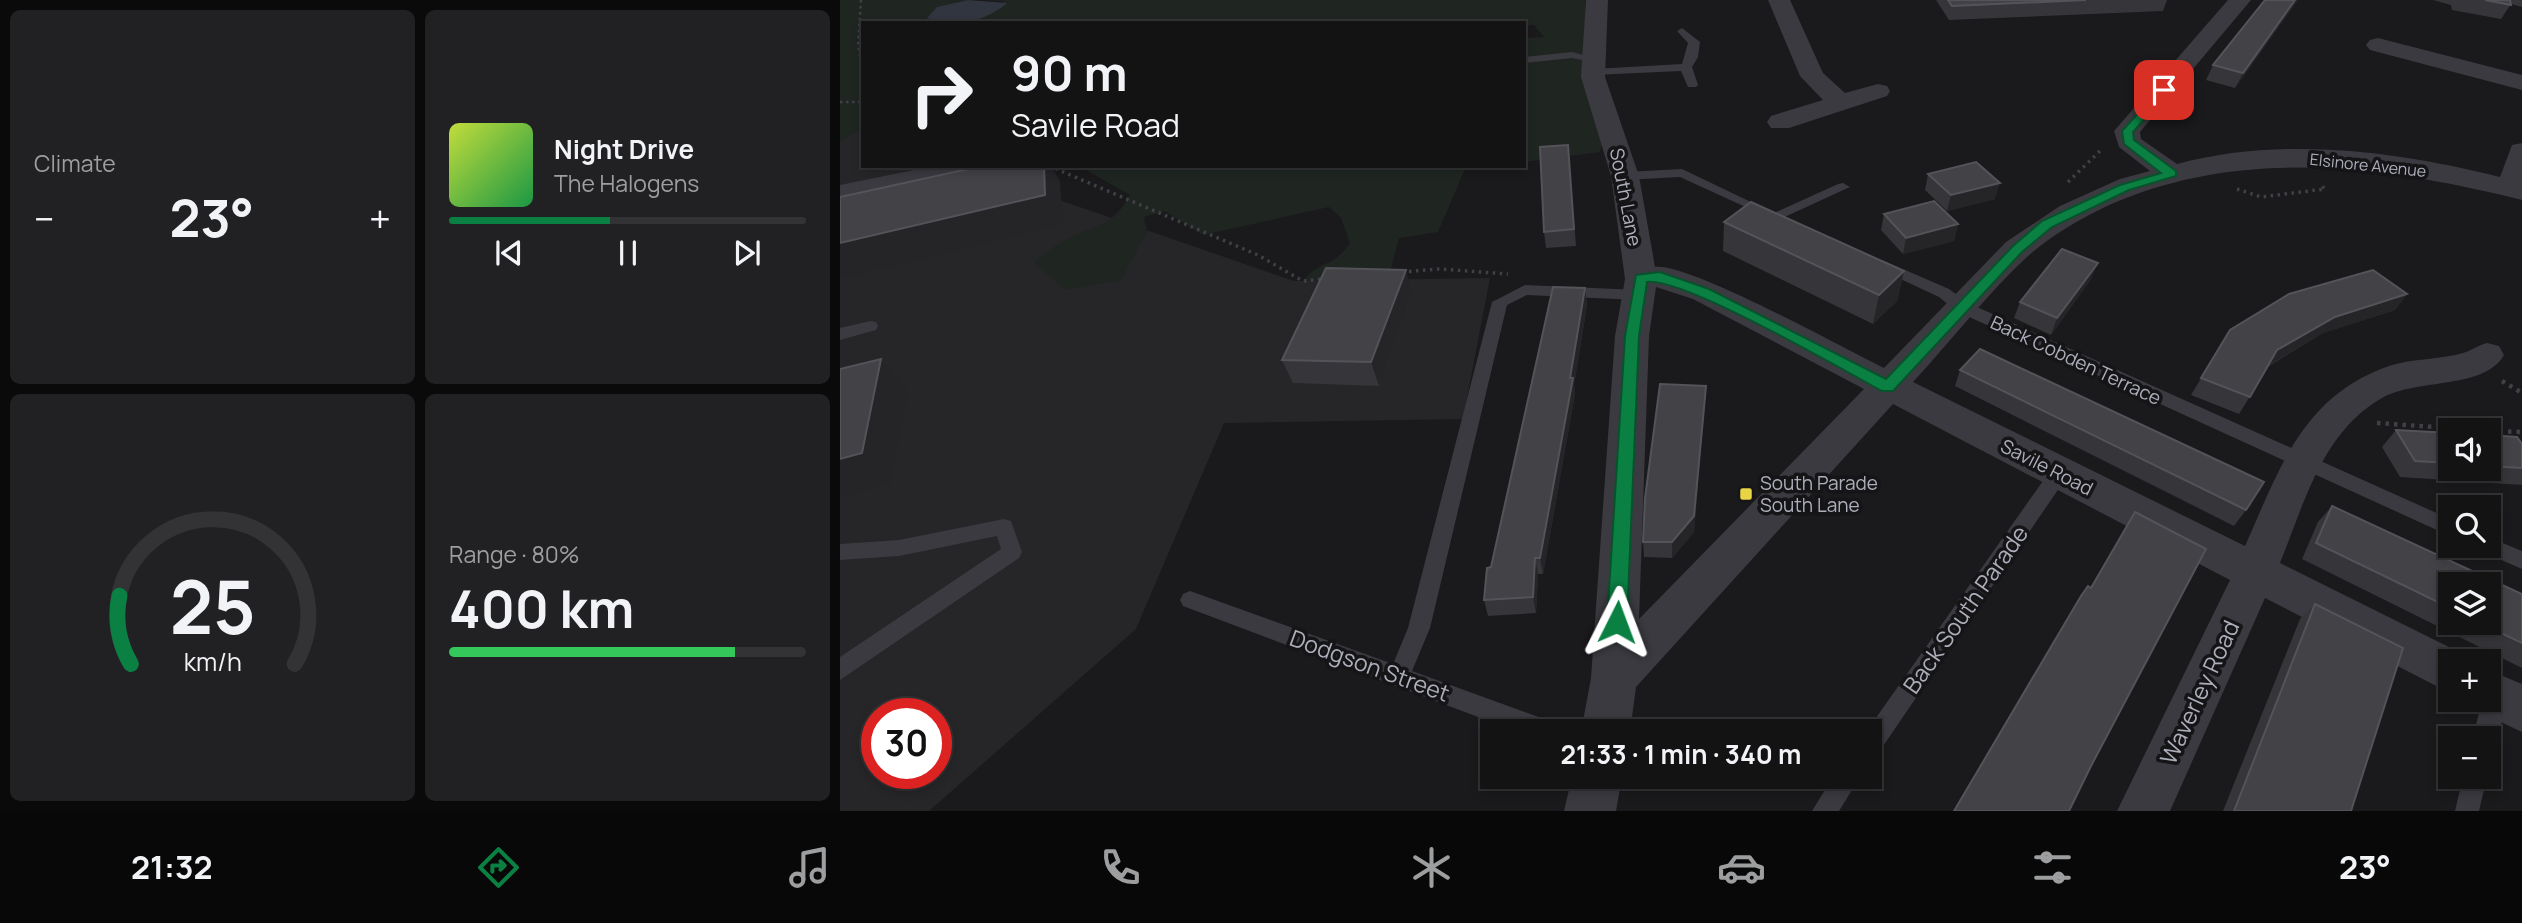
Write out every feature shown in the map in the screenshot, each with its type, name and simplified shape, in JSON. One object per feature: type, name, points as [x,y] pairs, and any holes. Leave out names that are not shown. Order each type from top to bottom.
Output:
[{"type":"street","name":"South Lane","points":[[1597,0],[1592,65],[1625,176],[1639,287],[1632,336],[1614,678],[1607,719]]},
{"type":"street","points":[[1779,0],[1812,76],[1840,103]]},
{"type":"street","points":[[2171,173],[2141,155],[2128,141],[2127,131],[2240,0]]},
{"type":"street","points":[[2378,45],[2522,83]]},
{"type":"street","points":[[1780,122],[1878,91]]},
{"type":"street","points":[[2516,189],[2522,151]]},
{"type":"street","name":"Elsinore Avenue","points":[[1614,678],[2017,249],[2047,224],[2124,188],[2171,173],[2236,162],[2343,159],[2418,169],[2516,189]]},
{"type":"street","points":[[840,194],[947,172]]},
{"type":"street","name":"Savile Road","points":[[1639,287],[1660,276],[1704,292],[2438,665]]},
{"type":"street","name":"Waverley Road","points":[[2143,811],[2255,572],[2306,453],[2332,419],[2368,389],[2400,375],[2474,364],[2487,355]]},
{"type":"street","points":[[1590,811],[1595,789]]},
{"type":"lane","points":[[1682,31],[1694,41],[1692,57],[1686,67],[1692,85]]},
{"type":"lane","points":[[1526,60],[1572,55],[1592,65],[1686,67]]},
{"type":"lane","points":[[1625,176],[1682,173],[1800,228]]},
{"type":"lane","points":[[1776,217],[1843,187]]},
{"type":"lane","name":"Back Cobden Terrace","points":[[1872,261],[1944,293],[1962,307],[2438,523]]},
{"type":"lane","points":[[1399,676],[1419,628],[1500,302],[1525,289],[1639,287]]},
{"type":"lane","points":[[840,334],[870,326]]},
{"type":"lane","name":"Back South Parade","points":[[1882,728],[2059,473]]},
{"type":"lane","points":[[840,552],[899,548],[1004,527],[1012,552],[840,670]]},
{"type":"lane","points":[[2501,551],[2522,560]]},
{"type":"lane","name":"Dodgson Street","points":[[1190,600],[1515,719]]},
{"type":"lane","points":[[1824,811],[1840,789]]},
{"type":"lane","points":[[2467,811],[2472,789]]},
{"type":"path","points":[[861,0],[858,36],[861,57]]},
{"type":"path","points":[[840,102],[861,102]]},
{"type":"path","points":[[1054,168],[1258,255],[1303,281],[1330,279]]},
{"type":"path","points":[[1398,272],[1439,268],[1517,275]]},
{"type":"path","points":[[2332,419],[2438,426]]},
{"type":"path","points":[[2501,431],[2522,432]]},
{"type":"shaded area","points":[[840,0],[968,0],[957,2],[961,21],[861,21],[861,128],[840,141]]},
{"type":"shaded area","points":[[968,0],[1007,3],[980,19],[969,21],[937,21],[927,18],[937,7]]},
{"type":"shaded area","points":[[983,0],[1585,0],[1585,65],[1605,131],[1600,152],[1526,162],[1526,38],[1544,37],[1534,25],[1529,25],[1526,29],[1526,21],[970,21],[1005,1]]},
{"type":"shaded area","points":[[840,124],[861,131],[861,168],[967,168],[1294,281],[1490,278],[1463,419],[1224,423],[1136,629],[929,811],[840,811]]},
{"type":"shaded area","points":[[1083,168],[1472,168],[1465,169],[1438,232],[1399,238],[1388,280],[1303,281],[1309,274],[1338,257],[1350,243],[1341,218],[1329,207],[1203,235],[1165,211],[1144,217],[1147,231],[1121,280],[1065,290],[1034,262],[1067,239],[1110,219],[1130,195]]},
{"type":"building","points":[[1948,0],[2086,0],[1952,6]]},
{"type":"building","points":[[2265,0],[2295,0],[2243,73],[2213,65]]},
{"type":"building","points":[[2485,0],[2510,0],[2511,5]]},
{"type":"building","points":[[1568,145],[1574,229],[1544,232],[1540,147]]},
{"type":"building","points":[[1976,162],[2000,183],[1951,195],[1928,174]]},
{"type":"building","points":[[973,168],[1044,168],[1045,195],[840,243],[840,197]]},
{"type":"building","points":[[1934,201],[1958,224],[1906,238],[1884,214]]},
{"type":"building","points":[[1751,202],[1904,271],[1879,295],[1724,222]]},
{"type":"building","points":[[2062,249],[2098,263],[2057,318],[2020,302]]},
{"type":"building","points":[[1326,268],[1406,270],[1371,362],[1282,360]]},
{"type":"building","points":[[2373,270],[2407,294],[2335,317],[2277,350],[2250,397],[2201,378],[2230,330],[2289,294]]},
{"type":"building","points":[[1553,287],[1585,288],[1570,378],[1573,378],[1540,558],[1535,558],[1533,597],[1484,600],[1487,568],[1491,567]]},
{"type":"building","points":[[1980,349],[2264,482],[2246,510],[1960,370]]},
{"type":"building","points":[[881,359],[862,453],[840,459],[840,369]]},
{"type":"building","points":[[1660,384],[1706,386],[1694,516],[1672,542],[1643,542],[1645,498]]},
{"type":"building","points":[[2396,430],[2438,432],[2438,462],[2415,461]]},
{"type":"building","points":[[2501,436],[2517,437],[2522,444],[2522,468],[2501,467]]},
{"type":"building","points":[[2332,506],[2438,555],[2438,558],[2444,558],[2474,572],[2438,572],[2438,602],[2316,543]]},
{"type":"building","points":[[2135,512],[2206,549],[2069,811],[1954,811],[2081,596],[2088,586],[2091,588]]},
{"type":"building","points":[[2501,584],[2522,594],[2522,643],[2501,633]]},
{"type":"building","points":[[2315,604],[2403,648],[2351,811],[2234,811]]},
{"type":"place","name":"South Parade South Lane","points":[[1746,494]]},
{"type":"route","points":[[1617,622],[1632,336],[1641,279],[1660,276],[1704,292],[1888,387],[2017,249],[2047,224],[2085,204],[2171,173],[2141,155],[2128,141],[2127,131],[2164,90]]}]
